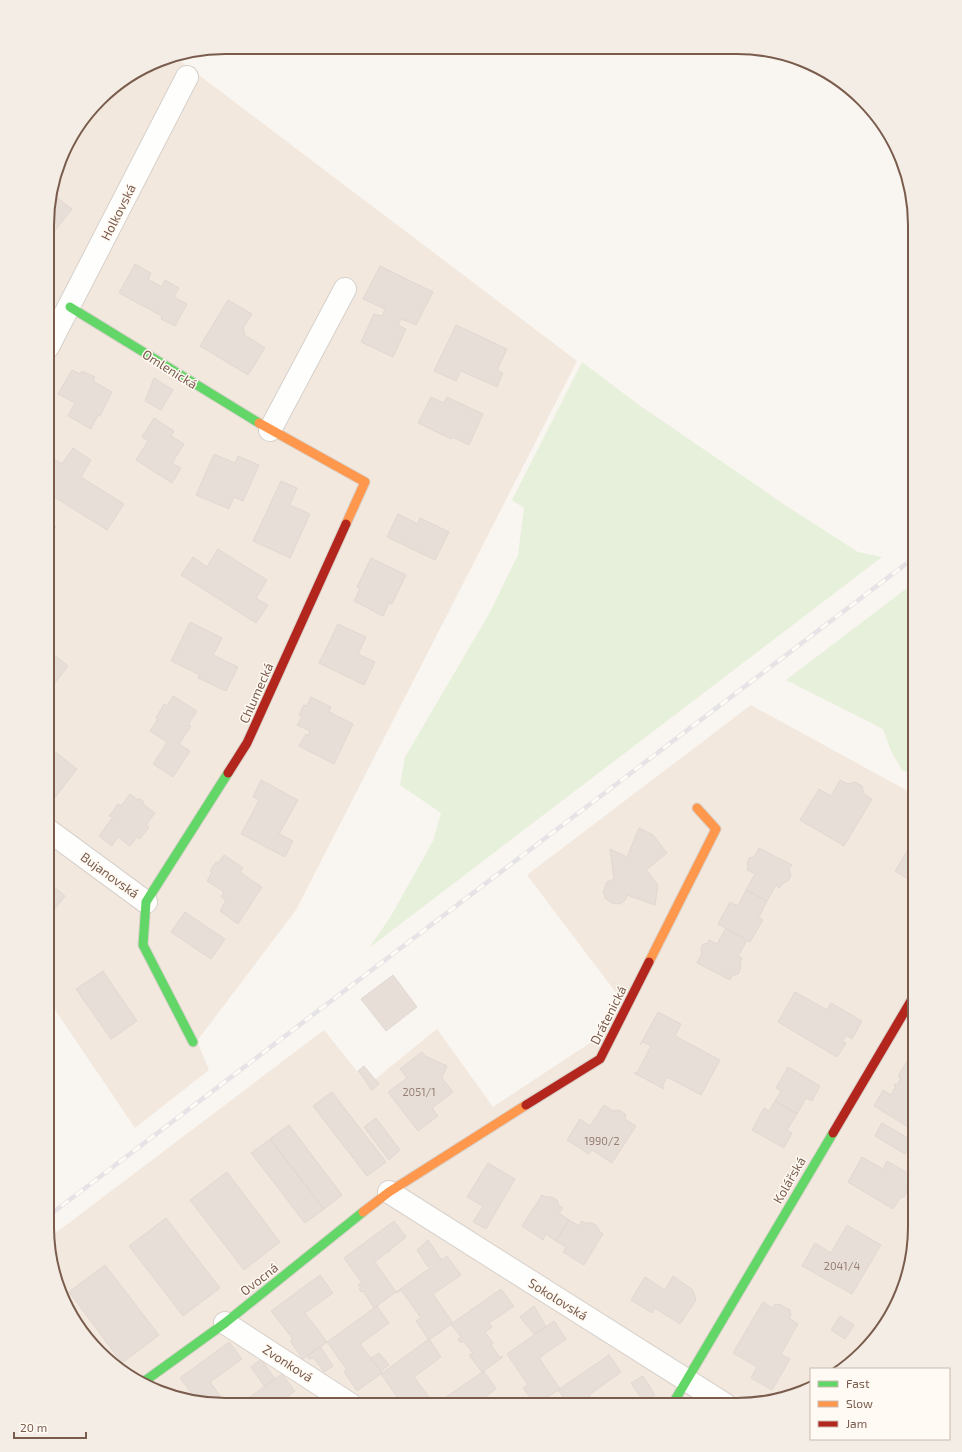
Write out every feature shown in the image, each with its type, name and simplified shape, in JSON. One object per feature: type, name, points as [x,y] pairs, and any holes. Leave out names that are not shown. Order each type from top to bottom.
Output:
[{"type":"street","name":"Holkovská","points":[[54,336],[187,76]]},
{"type":"street","points":[[270,430],[345,289]]},
{"type":"street","name":"Omlenická","points":[[70,307],[270,430],[365,482]]},
{"type":"street","name":"Chlumecká","points":[[146,902],[248,743],[365,482]]},
{"type":"street","name":"Drátenická","points":[[389,1192],[600,1058],[716,829],[697,808]]},
{"type":"street","name":"Bujanovská","points":[[54,834],[146,902],[143,945],[193,1042]]},
{"type":"street","name":"Kolářská","points":[[676,1398],[908,1006]]},
{"type":"street","name":"Ovocná","points":[[147,1379],[225,1323],[389,1192]]},
{"type":"street","name":"Sokolovská","points":[[389,1192],[715,1398]]},
{"type":"street","name":"Zvonková","points":[[225,1323],[341,1398]]},
{"type":"shaded area","points":[[180,60],[577,361],[296,910],[197,1041],[209,1070],[135,1128],[54,1008],[54,214],[57,191],[67,159],[77,139],[96,112],[112,96],[139,77],[159,67]]},
{"type":"shaded area","points":[[751,705],[908,791],[908,1238],[905,1261],[895,1293],[885,1313],[866,1340],[850,1356],[834,1368],[810,1368],[810,1382],[803,1385],[771,1395],[748,1398],[214,1398],[191,1395],[159,1385],[139,1375],[112,1356],[89,1331],[77,1313],[67,1293],[57,1261],[54,1234],[324,1030],[368,1085],[437,1029],[493,1107],[593,1041],[617,994],[527,875]]},
{"type":"green space","points":[[582,362],[639,405],[785,505],[858,552],[882,557],[369,948],[391,916],[433,841],[441,813],[400,785],[405,757],[489,614],[518,555],[524,508],[512,500]]},
{"type":"green space","points":[[908,587],[908,772],[902,770],[891,751],[883,729],[786,680]]},
{"type":"building","points":[[56,197],[72,209],[54,232]]},
{"type":"building","points":[[135,264],[151,273],[148,279],[162,287],[165,280],[179,288],[174,297],[187,304],[175,326],[161,319],[162,316],[119,293]]},
{"type":"building","points":[[380,266],[433,292],[416,325],[401,319],[398,325],[406,329],[393,357],[361,342],[374,314],[382,316],[385,309],[363,299]]},
{"type":"building","points":[[228,300],[252,314],[243,328],[245,335],[265,348],[248,375],[200,346]]},
{"type":"building","points":[[456,325],[507,349],[497,370],[503,373],[497,387],[461,371],[456,381],[434,371]]},
{"type":"building","points":[[72,370],[80,374],[82,371],[95,377],[93,381],[112,392],[100,416],[98,415],[91,429],[68,416],[75,403],[58,394]]},
{"type":"building","points":[[154,378],[173,390],[161,410],[145,401]]},
{"type":"building","points":[[431,397],[444,403],[447,397],[483,414],[469,445],[452,437],[451,439],[418,423]]},
{"type":"building","points":[[154,418],[174,431],[171,436],[184,444],[172,463],[181,468],[172,483],[136,460],[148,441],[142,437]]},
{"type":"building","points":[[73,448],[91,460],[81,477],[124,504],[107,530],[54,497],[54,459],[62,464]]},
{"type":"building","points":[[214,454],[235,463],[238,456],[259,465],[243,501],[234,497],[229,509],[196,495]]},
{"type":"building","points":[[281,481],[297,488],[290,505],[310,514],[290,558],[253,541]]},
{"type":"building","points":[[398,514],[418,524],[420,518],[449,532],[435,560],[387,537]]},
{"type":"building","points":[[218,549],[267,580],[256,598],[268,605],[256,623],[181,575],[193,557],[207,567]]},
{"type":"building","points":[[371,558],[406,575],[392,604],[389,603],[383,616],[354,601],[360,589],[357,587]]},
{"type":"building","points":[[190,622],[222,638],[213,655],[238,667],[226,691],[198,678],[200,675],[171,661]]},
{"type":"building","points":[[338,624],[366,637],[358,654],[375,662],[364,685],[319,663]]},
{"type":"building","points":[[54,655],[68,666],[54,684]]},
{"type":"building","points":[[173,696],[197,711],[188,725],[191,726],[179,744],[190,751],[173,777],[153,764],[167,742],[150,731],[158,719],[156,718],[164,704],[167,706]]},
{"type":"building","points":[[311,697],[331,707],[329,712],[353,724],[334,764],[299,746],[306,734],[308,736],[310,731],[297,725],[302,716],[299,715],[304,705],[307,706]]},
{"type":"building","points":[[54,751],[77,769],[54,799]]},
{"type":"building","points":[[261,780],[298,800],[279,834],[293,841],[285,857],[241,834],[259,800],[253,797]]},
{"type":"building","points":[[840,780],[848,784],[855,782],[862,786],[864,794],[872,799],[844,846],[800,820],[819,789],[831,796]]},
{"type":"building","points":[[130,794],[138,800],[140,799],[144,802],[142,803],[155,813],[146,825],[149,827],[140,839],[137,837],[130,846],[118,837],[112,846],[99,836],[113,817],[109,816],[118,804],[121,806]]},
{"type":"building","points":[[639,828],[653,835],[667,853],[646,870],[658,885],[655,905],[627,895],[623,902],[619,904],[612,903],[606,899],[603,892],[607,882],[614,879],[610,849],[627,857]]},
{"type":"building","points":[[759,848],[792,865],[789,869],[791,876],[788,881],[782,884],[779,888],[776,885],[767,901],[746,890],[755,874],[747,870],[747,863],[749,858],[754,857]]},
{"type":"building","points":[[908,850],[908,879],[895,871]]},
{"type":"building","points":[[224,855],[243,868],[240,872],[262,887],[238,924],[220,911],[226,900],[221,897],[224,892],[207,881],[212,872],[210,871],[216,862],[218,863]]},
{"type":"building","points":[[54,887],[65,896],[54,910]]},
{"type":"building","points":[[746,890],[767,901],[759,917],[763,920],[750,942],[718,924],[730,902],[738,906]]},
{"type":"building","points":[[185,912],[225,939],[211,959],[171,932]]},
{"type":"building","points":[[726,928],[747,940],[738,956],[742,958],[740,962],[741,968],[738,974],[732,976],[730,980],[697,963],[702,953],[701,949],[703,944],[708,943],[709,940],[717,944]]},
{"type":"building","points":[[103,971],[137,1021],[111,1039],[76,989]]},
{"type":"building","points":[[393,975],[417,1007],[386,1031],[361,999]]},
{"type":"building","points":[[795,992],[827,1010],[831,1003],[862,1021],[852,1039],[846,1035],[842,1042],[846,1043],[837,1057],[778,1022]]},
{"type":"building","points":[[658,1012],[681,1024],[675,1036],[720,1060],[701,1095],[667,1077],[662,1087],[664,1089],[634,1073],[637,1073],[651,1046],[643,1042],[640,1045]]},
{"type":"building","points":[[422,1052],[425,1056],[447,1066],[442,1078],[453,1092],[432,1108],[438,1116],[418,1131],[388,1092],[407,1078],[400,1069]]},
{"type":"building","points":[[908,1060],[908,1127],[874,1106],[883,1090],[891,1095],[896,1086],[894,1085],[897,1085],[901,1078],[898,1076]]},
{"type":"building","points":[[364,1066],[379,1084],[372,1090],[358,1071]]},
{"type":"building","points":[[788,1067],[820,1086],[812,1101],[806,1098],[797,1114],[775,1101],[781,1091],[776,1088]]},
{"type":"building","points":[[332,1092],[386,1162],[367,1176],[313,1106]]},
{"type":"building","points":[[775,1101],[797,1114],[787,1130],[792,1133],[784,1148],[752,1130],[764,1108],[769,1111]]},
{"type":"building","points":[[604,1105],[613,1111],[619,1110],[625,1114],[626,1120],[636,1126],[612,1163],[592,1150],[589,1154],[567,1140],[580,1119],[590,1126]]},
{"type":"building","points":[[376,1118],[400,1150],[389,1160],[364,1127]]},
{"type":"building","points":[[882,1123],[908,1138],[908,1149],[905,1154],[875,1136]]},
{"type":"building","points":[[289,1125],[342,1195],[324,1209],[270,1139]]},
{"type":"building","points":[[270,1139],[324,1209],[305,1223],[251,1153]]},
{"type":"building","points":[[862,1157],[883,1169],[887,1161],[908,1173],[908,1184],[906,1187],[907,1192],[905,1196],[900,1198],[893,1209],[848,1182]]},
{"type":"building","points":[[488,1163],[515,1179],[486,1229],[473,1222],[483,1206],[467,1197]]},
{"type":"building","points":[[227,1172],[280,1242],[244,1270],[190,1200]]},
{"type":"building","points":[[542,1195],[552,1197],[557,1200],[559,1206],[563,1208],[559,1213],[569,1220],[556,1241],[546,1234],[543,1240],[522,1226]]},
{"type":"building","points":[[166,1218],[220,1288],[183,1316],[129,1246]]},
{"type":"building","points":[[569,1220],[579,1226],[582,1221],[592,1223],[597,1226],[603,1234],[584,1265],[563,1252],[566,1247],[556,1241]]},
{"type":"building","points":[[394,1221],[406,1237],[375,1262],[396,1292],[374,1308],[363,1291],[361,1292],[359,1289],[361,1288],[358,1285],[362,1283],[344,1258]]},
{"type":"building","points":[[847,1225],[881,1245],[852,1294],[802,1266],[815,1243],[831,1253]]},
{"type":"building","points":[[428,1240],[441,1259],[428,1267],[417,1250]]},
{"type":"building","points":[[447,1256],[461,1275],[433,1294],[453,1323],[429,1340],[416,1321],[421,1318],[401,1290],[397,1293],[396,1292]]},
{"type":"building","points":[[105,1265],[159,1335],[122,1363],[69,1292]]},
{"type":"building","points":[[320,1275],[333,1293],[305,1313],[327,1342],[303,1359],[290,1341],[293,1339],[271,1311]]},
{"type":"building","points":[[673,1276],[693,1290],[696,1300],[680,1324],[655,1308],[652,1313],[631,1300],[645,1277],[665,1290]]},
{"type":"building","points":[[501,1289],[514,1306],[489,1323],[492,1327],[485,1332],[493,1343],[491,1345],[500,1358],[502,1356],[503,1357],[482,1372],[469,1355],[473,1353],[463,1341],[461,1343],[458,1339],[461,1337],[451,1324]]},
{"type":"building","points":[[763,1302],[772,1308],[774,1305],[779,1304],[790,1310],[791,1315],[789,1318],[798,1324],[781,1354],[790,1359],[772,1390],[751,1378],[757,1367],[733,1353]]},
{"type":"building","points":[[377,1306],[389,1323],[360,1344],[382,1373],[357,1391],[344,1372],[347,1370],[327,1342]]},
{"type":"building","points":[[534,1306],[546,1327],[534,1334],[520,1317]]},
{"type":"building","points":[[840,1316],[854,1325],[845,1339],[831,1330]]},
{"type":"building","points":[[554,1321],[566,1339],[539,1358],[560,1389],[546,1398],[530,1398],[523,1388],[528,1385],[507,1354]]},
{"type":"building","points":[[429,1339],[441,1357],[414,1377],[430,1398],[398,1398],[381,1374]]},
{"type":"building","points":[[229,1342],[242,1359],[210,1382],[222,1398],[193,1395],[180,1378]]},
{"type":"building","points":[[320,1346],[333,1366],[324,1372],[314,1358],[309,1359],[308,1355]]},
{"type":"building","points":[[379,1353],[389,1365],[381,1371],[371,1358]]},
{"type":"building","points":[[609,1355],[621,1372],[589,1395],[591,1398],[564,1398],[558,1390]]},
{"type":"building","points":[[261,1359],[275,1379],[264,1386],[251,1367]]},
{"type":"building","points":[[484,1371],[496,1389],[484,1398],[445,1398]]},
{"type":"building","points":[[282,1374],[295,1391],[286,1398],[248,1398]]},
{"type":"building","points":[[643,1376],[655,1395],[650,1398],[641,1398],[631,1383]]},
{"type":"railway","points":[[54,1212],[908,562]]},
{"type":"traffic: fast","points":[[70,307],[259,423]]},
{"type":"traffic: fast","points":[[193,1042],[143,945],[146,902],[228,773]]},
{"type":"traffic: fast","points":[[676,1398],[833,1133]]},
{"type":"traffic: fast","points":[[147,1379],[225,1323],[363,1212]]},
{"type":"traffic: slow","points":[[259,423],[365,482],[346,524]]},
{"type":"traffic: slow","points":[[649,962],[716,829],[697,808]]},
{"type":"traffic: slow","points":[[363,1212],[389,1192],[526,1105]]},
{"type":"traffic: jam","points":[[228,773],[247,743],[346,524]]},
{"type":"traffic: jam","points":[[526,1105],[600,1059],[649,962]]},
{"type":"traffic: jam","points":[[833,1133],[908,1006]]}]
